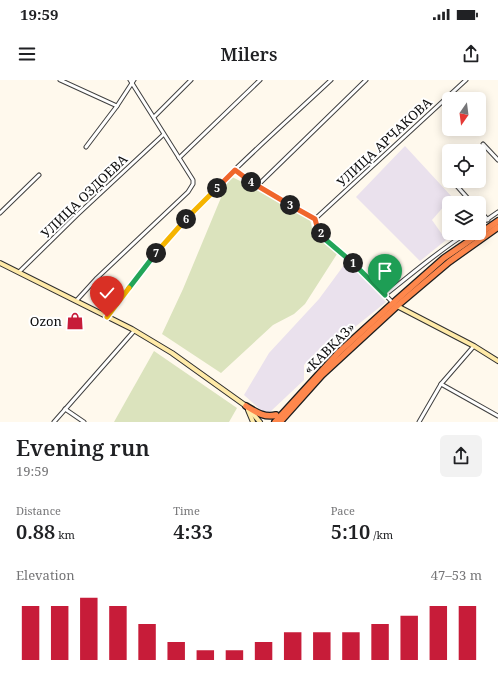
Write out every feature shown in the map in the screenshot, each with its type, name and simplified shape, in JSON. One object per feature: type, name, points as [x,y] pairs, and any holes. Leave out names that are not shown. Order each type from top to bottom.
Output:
[{"type":"highway","name":"«КАВКАЗ»","points":[[274,422],[340,355],[444,258],[498,221]]},
{"type":"highway","name":"«КАВКАЗ»","points":[[395,304],[498,227]]},
{"type":"highway","name":"«КАВКАЗ»","points":[[284,422],[340,355]]},
{"type":"highway","points":[[269,422],[316,371],[340,355]]},
{"type":"highway","name":"«КАВКАЗ»","points":[[280,422],[321,374]]},
{"type":"highway","points":[[246,406],[261,415],[270,417],[276,415]]},
{"type":"main road","points":[[0,263],[134,330],[172,353],[246,406],[260,422]]},
{"type":"main road","points":[[395,304],[474,346],[498,361]]},
{"type":"main road","points":[[246,406],[253,422]]},
{"type":"street","points":[[60,80],[117,106]]},
{"type":"street","points":[[154,117],[191,80]]},
{"type":"street","points":[[179,158],[260,80]]},
{"type":"street","points":[[107,317],[150,260],[186,219],[235,170],[331,80]]},
{"type":"street","points":[[257,186],[366,80]]},
{"type":"street","name":"УЛИЦА АРЧАКОВА","points":[[315,219],[466,80]]},
{"type":"street","points":[[76,301],[97,278],[188,192],[193,184],[179,158],[163,135],[132,81],[117,106],[86,147]]},
{"type":"street","name":"УЛИЦА ОЗДОЕВА","points":[[19,272],[77,215],[163,135]]},
{"type":"street","points":[[486,147],[498,160]]},
{"type":"street","points":[[235,170],[257,186],[315,219],[318,230],[326,240],[395,304]]},
{"type":"street","points":[[0,213],[39,175]]},
{"type":"street","points":[[459,188],[466,196]]},
{"type":"street","points":[[488,220],[498,212]]},
{"type":"street","points":[[385,295],[428,262],[446,246],[456,240]]},
{"type":"street","points":[[54,422],[107,364],[134,330]]},
{"type":"street","points":[[418,422],[441,384],[474,346]]},
{"type":"street","points":[[441,384],[498,416]]},
{"type":"street","points":[[65,409],[84,422]]},
{"type":"shaded area","points":[[405,146],[442,186],[442,188],[451,196],[442,196],[442,208],[432,220],[442,234],[442,240],[446,240],[420,261],[356,197]]},
{"type":"shaded area","points":[[347,261],[386,302],[350,331],[324,344],[304,365],[304,380],[270,412],[264,413],[244,395],[269,353],[319,299]]},
{"type":"green space","points":[[230,176],[309,215],[313,232],[337,254],[305,304],[294,314],[273,325],[221,373],[162,334],[183,289]]},
{"type":"green space","points":[[154,351],[237,408],[229,422],[114,422]]},
{"type":"place","name":"Ozon","points":[[75,321]]},
{"type":"route","points":[[107,317],[150,260],[186,219],[235,170],[257,186],[315,219],[318,230],[326,240],[350,260],[385,295]]}]
